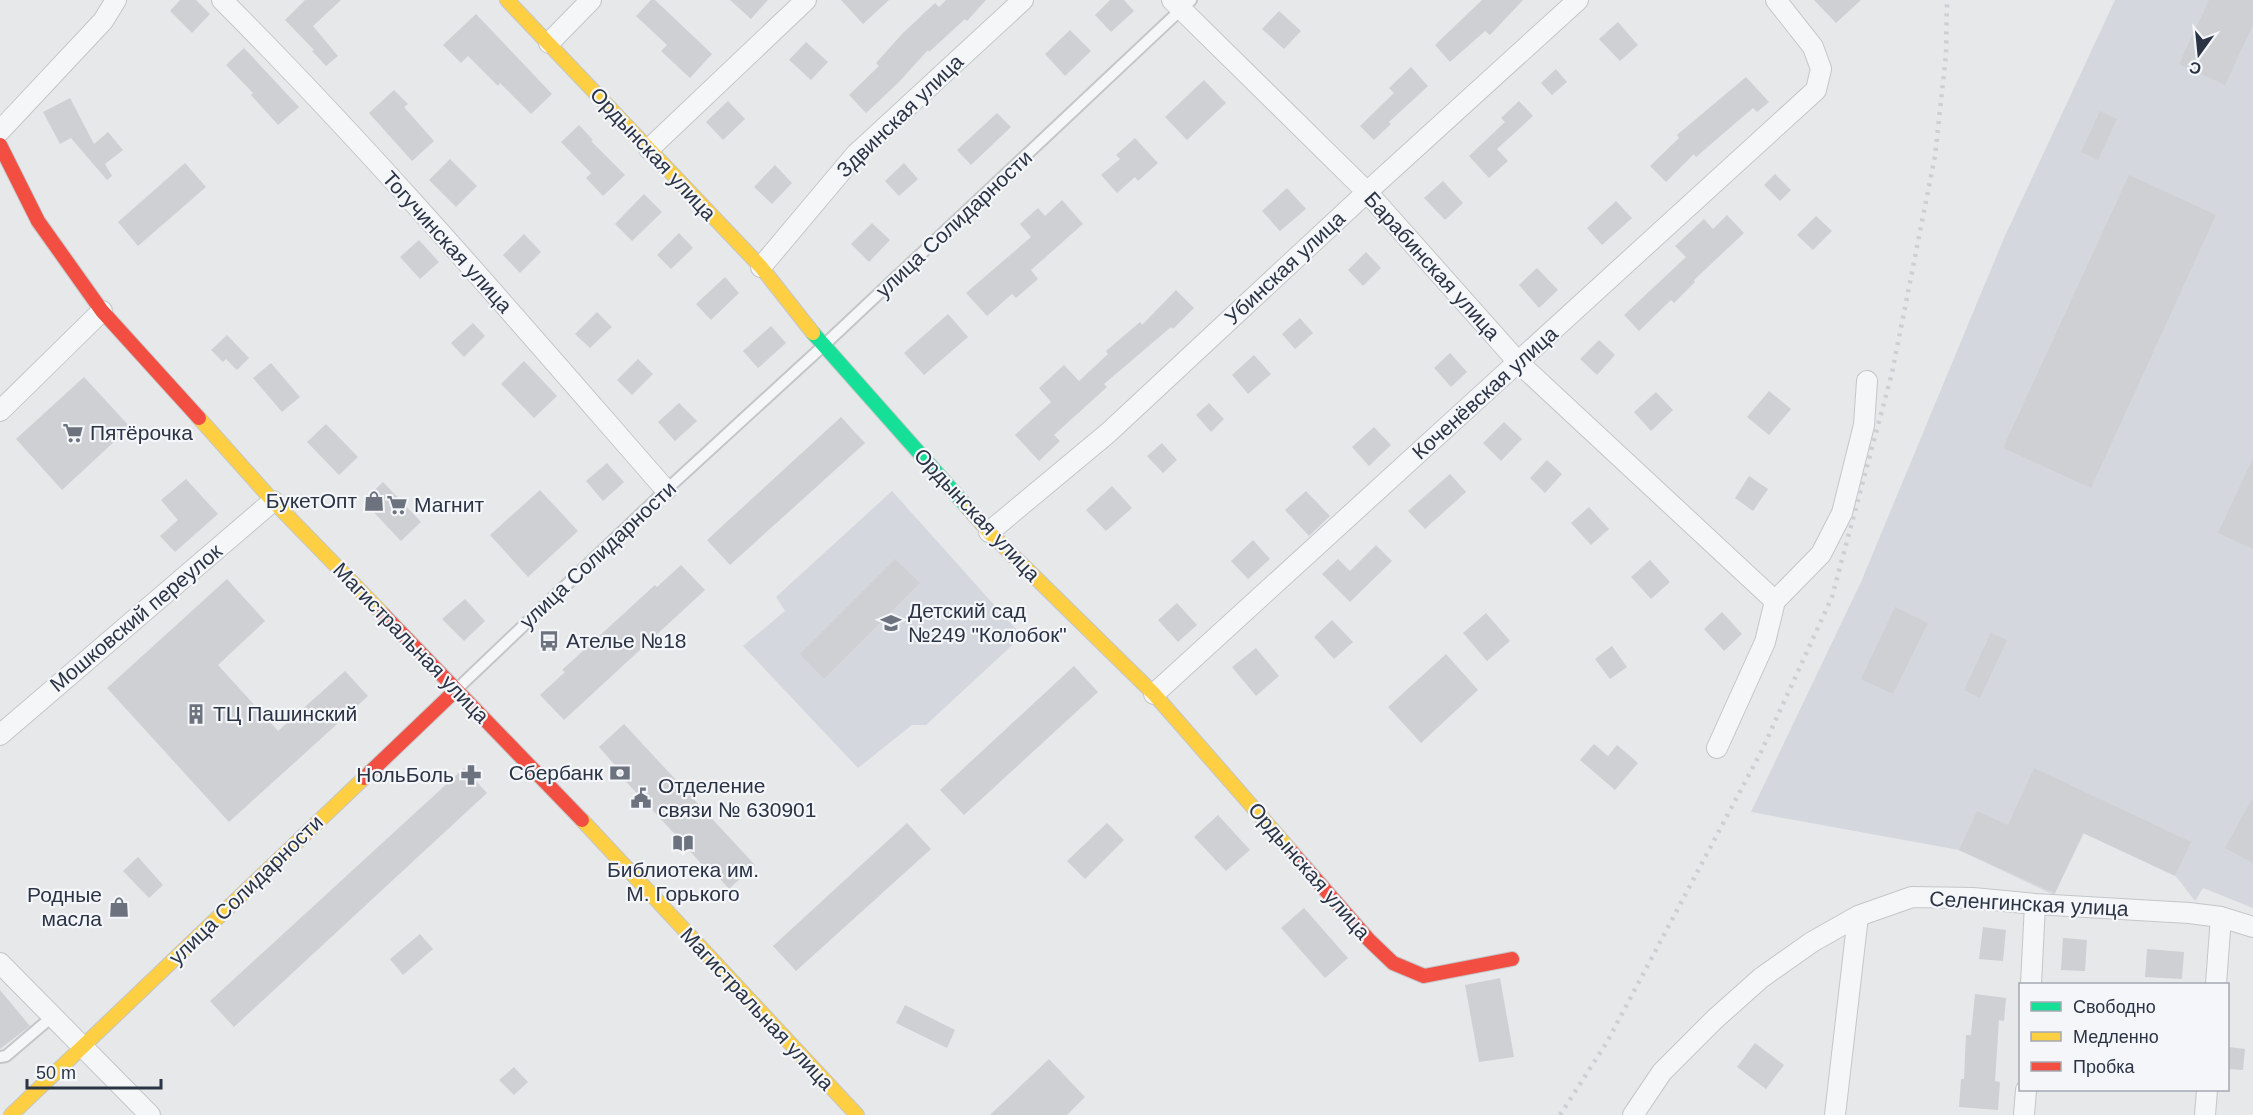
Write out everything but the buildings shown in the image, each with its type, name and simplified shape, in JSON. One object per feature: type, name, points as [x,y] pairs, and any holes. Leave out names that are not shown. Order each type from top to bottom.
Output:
[{"type":"street","points":[[0,131],[103,21],[116,0]]},
{"type":"street","name":"Тогучинская улица","points":[[222,0],[305,83],[666,490]]},
{"type":"street","name":"Ордынская улица","points":[[507,0],[761,267],[823,346],[989,532],[1154,694],[1369,940],[1394,963],[1424,976],[1512,959]]},
{"type":"street","points":[[549,43],[591,0]]},
{"type":"street","points":[[649,149],[806,0]]},
{"type":"street","name":"Здвинская улица","points":[[761,267],[856,154],[1023,0]]},
{"type":"street","name":"Убинская улица","points":[[989,532],[1108,433],[1366,192],[1578,0]]},
{"type":"street","name":"Коченёвская улица","points":[[1154,694],[1816,90],[1821,69],[1813,47],[1776,0]]},
{"type":"street","name":"Барабинская улица","points":[[1181,3],[1366,192],[1519,363],[1775,601]]},
{"type":"street","name":"Магистральная улица","points":[[0,145],[38,221],[102,311],[273,501],[537,771],[856,1115]]},
{"type":"street","points":[[0,411],[102,311]]},
{"type":"street","points":[[1717,748],[1765,642],[1775,601],[1821,554],[1842,513],[1864,425],[1867,381]]},
{"type":"street","name":"Мошковский переулок","points":[[0,735],[273,501]]},
{"type":"street","name":"улица Солидарности","points":[[10,1115],[456,690]]},
{"type":"street","name":"Селенгинская улица","points":[[1633,1115],[1662,1072],[1761,978],[1803,948],[1858,916],[1912,897],[1973,898],[2188,913],[2221,917],[2253,927]]},
{"type":"street","points":[[2031,983],[2035,904]]},
{"type":"street","points":[[1835,1115],[1858,916]]},
{"type":"street","points":[[2216,983],[2221,917]]},
{"type":"street","points":[[0,963],[150,1115]]},
{"type":"street","points":[[2024,1115],[2026,1091]]},
{"type":"street","points":[[2205,1115],[2207,1091]]},
{"type":"lane","name":"улица Солидарности","points":[[456,690],[666,490],[823,346],[1181,3]]},
{"type":"lane","points":[[0,1057],[6,1056],[52,1016]]},
{"type":"shaded area","points":[[2115,0],[2253,0],[2253,908],[2203,888],[2195,901],[2175,875],[2084,833],[2054,895],[1959,850],[1751,812],[1861,582],[2004,238]]},
{"type":"shaded area","name":"Детский сад №249 \"Колобок\"","points":[[892,491],[1022,636],[926,725],[912,725],[858,768],[743,646],[785,611],[776,597]]},
{"type":"railway","points":[[1560,1115],[1607,1042],[1761,752],[1832,597],[1892,373],[1935,156],[1946,55],[1947,0]]},
{"type":"traffic: fast","points":[[813,333],[968,508]]},
{"type":"traffic: slow","points":[[507,0],[761,267],[813,333]]},
{"type":"traffic: slow","points":[[199,418],[273,501],[383,614]]},
{"type":"traffic: slow","points":[[968,508],[989,532],[1154,694],[1292,852]]},
{"type":"traffic: slow","points":[[11,1115],[364,778]]},
{"type":"traffic: slow","points":[[582,820],[857,1115]]},
{"type":"traffic: jam","points":[[0,145],[38,221],[102,311],[199,418]]},
{"type":"traffic: jam","points":[[383,614],[582,820]]},
{"type":"traffic: jam","points":[[364,778],[456,690]]},
{"type":"traffic: jam","points":[[1292,852],[1369,940],[1393,963],[1424,976],[1512,959]]},
{"type":"place","name":"Пятёрочка","points":[[73,433]]},
{"type":"place","name":"БукетОпт","points":[[374,501]]},
{"type":"place","name":"Магнит","points":[[397,505]]},
{"type":"place","name":"Детский сад №249 \"Колобок\"","points":[[891,623]]},
{"type":"place","name":"Ателье №18","points":[[549,641]]},
{"type":"place","name":"ТЦ Пашинский","points":[[196,714]]},
{"type":"place","name":"Сбербанк","points":[[620,773]]},
{"type":"place","name":"НольБоль","points":[[471,775]]},
{"type":"place","name":"Отделение связи № 630901","points":[[641,798]]},
{"type":"place","name":"Библиотека им. М. Горького","points":[[683,843]]},
{"type":"place","name":"Родные масла","points":[[119,907]]}]
